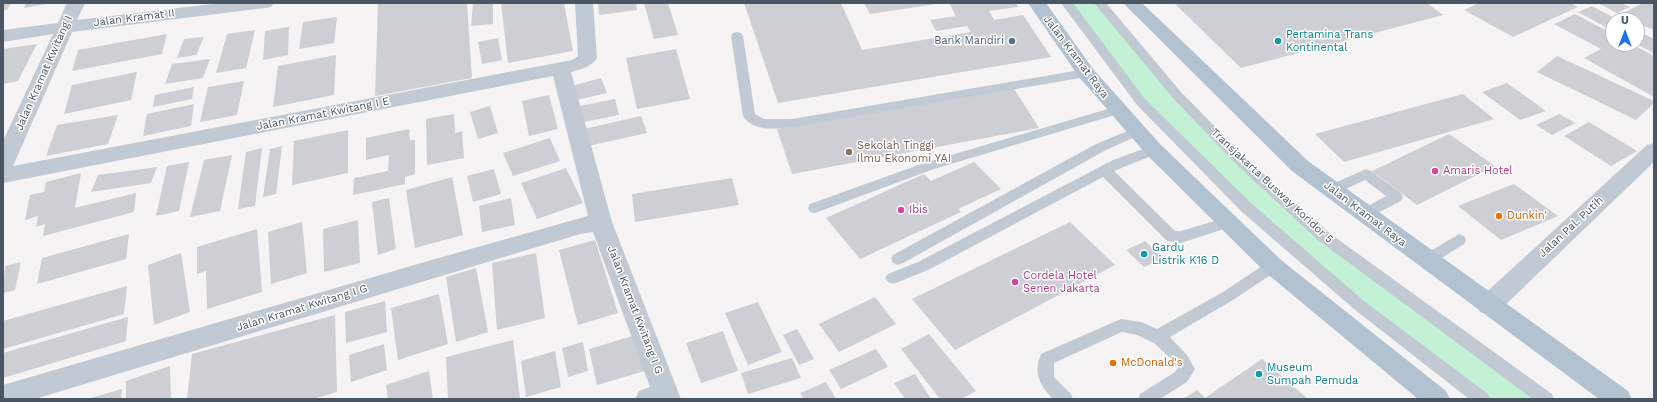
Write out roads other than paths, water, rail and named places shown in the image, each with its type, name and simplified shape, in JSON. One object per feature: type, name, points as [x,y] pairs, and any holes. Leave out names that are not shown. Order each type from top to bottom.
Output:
[{"type":"main road","name":"Jalan Kramat Raya","points":[[1037,3],[1086,73],[1154,150],[1273,266],[1437,399]]},
{"type":"main road","name":"Jalan Kramat Raya","points":[[1132,3],[1300,166],[1619,399]]},
{"type":"street","name":"Jalan Kramat Kwitang I","points":[[3,164],[76,3]]},
{"type":"street","name":"Jalan Kramat II","points":[[3,36],[265,3]]},
{"type":"street","name":"Jalan Kramat Kwitang I E","points":[[3,175],[561,69],[579,64],[588,58],[584,3]]},
{"type":"street","name":"Jalan Kramat Kwitang I G","points":[[561,69],[601,222],[661,397]]},
{"type":"street","name":"Jalan Pal. Putih","points":[[1489,305],[1654,150]]},
{"type":"street","name":"Jalan Kramat Kwitang I G","points":[[3,397],[189,343],[440,266],[572,228],[601,222]]},
{"type":"lane","points":[[1066,3],[1141,102],[1247,208],[1358,305],[1482,399]]},
{"type":"lane","name":"Transjakarta Busway Koridor 5","points":[[1100,3],[1177,96],[1242,162],[1323,236],[1546,399]]},
{"type":"lane","points":[[737,36],[750,116],[755,121],[766,124],[792,123],[1086,73]]},
{"type":"lane","points":[[815,208],[929,166],[1118,110]]},
{"type":"lane","points":[[898,259],[1101,147],[1137,132]]},
{"type":"lane","points":[[893,278],[923,266],[1118,163],[1154,150]]},
{"type":"lane","points":[[1105,170],[1172,237],[1181,237],[1228,222]]},
{"type":"lane","points":[[1333,190],[1366,174],[1396,197],[1366,214]]},
{"type":"lane","points":[[1427,260],[1459,240]]},
{"type":"lane","points":[[1158,336],[1228,296],[1273,266]]},
{"type":"lane","points":[[1065,399],[1047,383],[1044,370],[1047,359],[1121,325],[1130,326],[1158,336],[1182,359],[1187,369],[1181,377],[1146,399]]},
{"type":"place","name":"Bank Mandiri","points":[[1012,41]]},
{"type":"place","name":"Pertamina Trans Kontinental","points":[[1278,41]]},
{"type":"place","name":"Sekolah Tinggi Ilmu Ekonomi YAI","points":[[849,152]]},
{"type":"place","name":"Amaris Hotel","points":[[1435,171]]},
{"type":"place","name":"Ibis","points":[[901,210]]},
{"type":"place","name":"Dunkin'","points":[[1499,216]]},
{"type":"place","name":"Gardu Listrik K16 D","points":[[1144,254]]},
{"type":"place","name":"Cordela Hotel Senen Jakarta","points":[[1015,282]]},
{"type":"place","name":"McDonald's","points":[[1113,363]]},
{"type":"place","name":"Museum Sumpah Pemuda","points":[[1259,374]]}]
